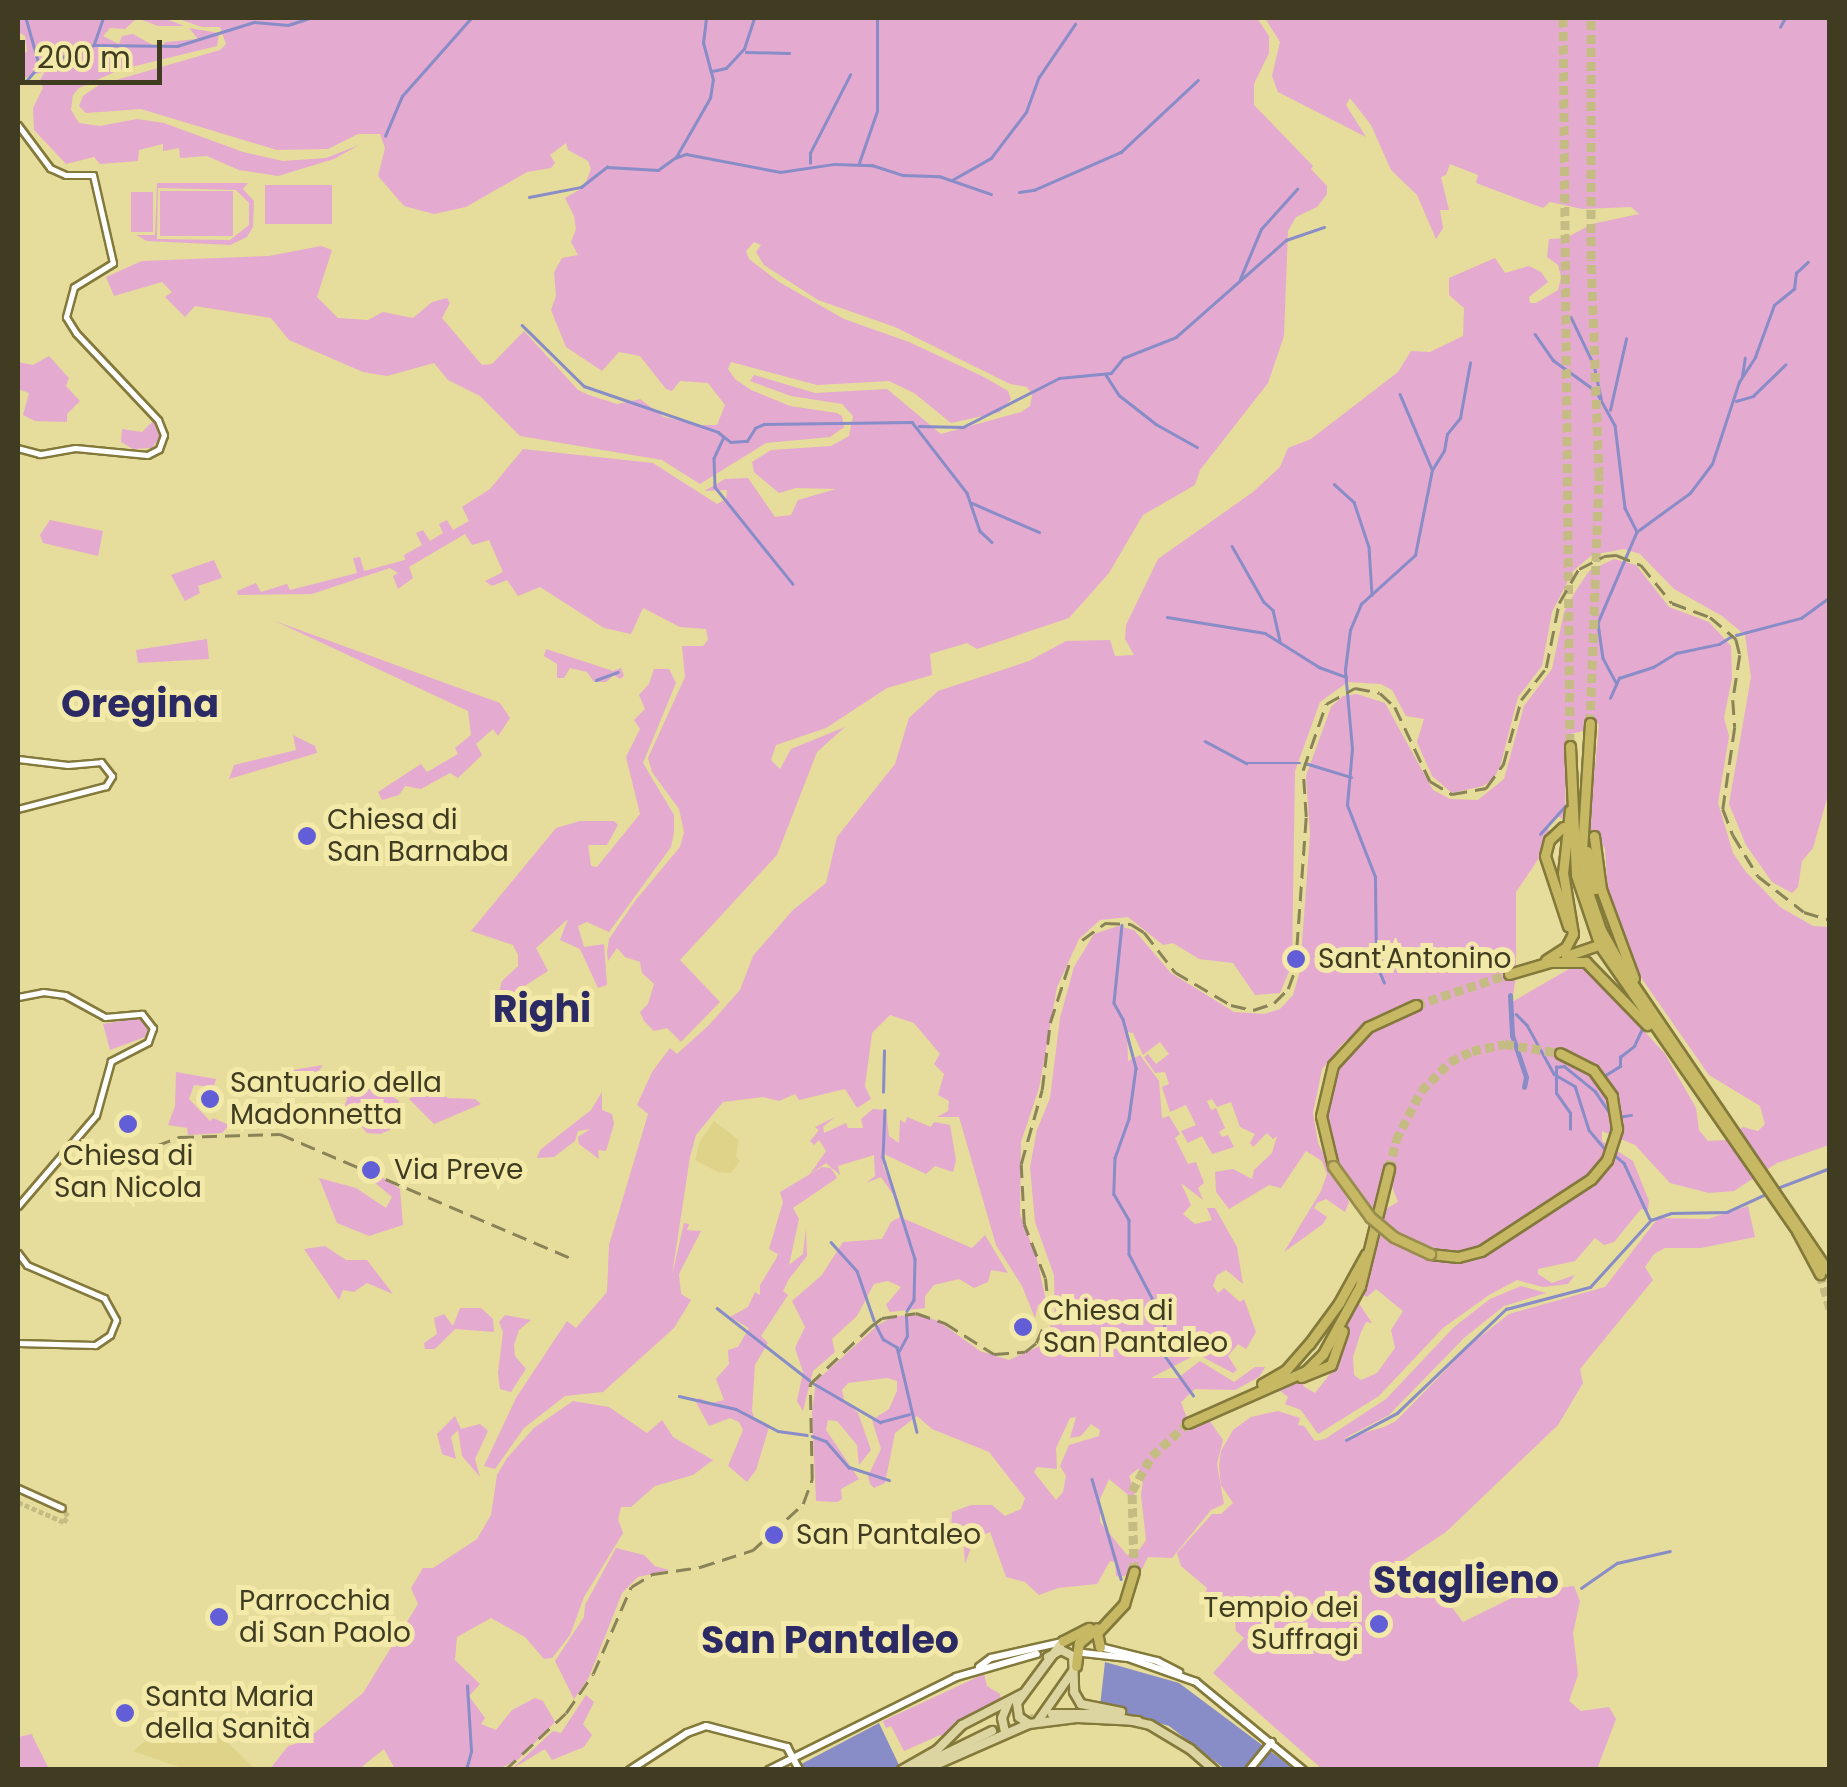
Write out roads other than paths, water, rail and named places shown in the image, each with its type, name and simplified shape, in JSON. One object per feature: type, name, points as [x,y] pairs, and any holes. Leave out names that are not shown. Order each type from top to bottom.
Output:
[{"type":"highway","points":[[1590,723],[1582,850],[1590,900],[1612,951],[1824,1272]]},
{"type":"highway","points":[[1570,746],[1576,875],[1590,922],[1600,946],[1664,1042],[1723,1119]]},
{"type":"highway","points":[[1586,773],[1587,854],[1606,925]]},
{"type":"highway","points":[[1548,960],[1568,944],[1573,930],[1562,860],[1573,797]]},
{"type":"highway","points":[[1548,960],[1566,941],[1568,928],[1546,851],[1552,837],[1563,828]]},
{"type":"highway","points":[[1594,836],[1605,903],[1623,956],[1652,1011]]},
{"type":"highway","points":[[1510,974],[1595,946]]},
{"type":"highway","points":[[1548,960],[1577,959],[1590,964],[1664,1042]]},
{"type":"highway","points":[[1416,1005],[1361,1032],[1333,1065],[1321,1116],[1333,1166],[1370,1217],[1394,1237],[1430,1254],[1458,1257],[1482,1251],[1595,1175],[1612,1148],[1617,1116],[1612,1096],[1597,1075],[1560,1053]]},
{"type":"highway","points":[[1224,1405],[1331,1366],[1390,1169]]},
{"type":"highway","points":[[1188,1424],[1274,1378],[1298,1358],[1339,1304],[1370,1246]]},
{"type":"highway","points":[[1100,1647],[1096,1633],[1111,1619],[1132,1587],[1134,1570]]},
{"type":"highway","points":[[1063,1641],[1111,1619]]},
{"type":"highway","points":[[1076,1667],[1082,1640],[1111,1619]]},
{"type":"main road","points":[[1032,1723],[1016,1712],[1022,1694],[1063,1641]]},
{"type":"main road","points":[[769,1770],[796,1764],[991,1658],[1063,1641]]},
{"type":"main road","points":[[1100,1647],[1158,1661],[1217,1696],[1303,1770]]},
{"type":"main road","points":[[1048,1657],[1066,1650],[1076,1667],[1074,1692],[1081,1704],[1125,1713],[1172,1737],[1214,1770]]},
{"type":"main road","points":[[1083,1653],[1128,1658],[1185,1677]]},
{"type":"main road","points":[[978,1668],[1037,1654]]},
{"type":"main road","points":[[1032,1723],[1076,1667]]},
{"type":"main road","points":[[902,1770],[937,1750],[960,1726],[1022,1694]]},
{"type":"main road","points":[[1005,1732],[1002,1718],[1011,1700]]},
{"type":"main road","points":[[1052,1714],[1102,1714],[1138,1722]]},
{"type":"main road","points":[[924,1770],[1032,1723],[1078,1718],[1138,1722]]},
{"type":"main road","points":[[630,1770],[687,1733],[706,1726],[781,1744],[796,1764]]},
{"type":"main road","points":[[912,1770],[992,1731]]},
{"type":"main road","points":[[1250,1770],[1271,1744]]},
{"type":"street","points":[[18,126],[50,168],[66,175],[89,172],[94,180],[112,266],[72,290],[66,317],[76,333],[158,420],[164,432],[163,444],[147,456],[76,448],[36,453],[18,448]]},
{"type":"street","points":[[18,759],[68,765],[101,762],[111,772],[107,785],[18,809]]},
{"type":"street","points":[[18,997],[43,992],[65,995],[105,1017],[142,1014],[154,1028],[148,1042],[112,1061],[96,1115],[18,1206]]},
{"type":"street","points":[[18,1253],[25,1264],[104,1298],[116,1320],[110,1335],[95,1345],[18,1343]]},
{"type":"street","points":[[18,1488],[62,1508]]},
{"type":"water","points":[[1105,1662],[1179,1683],[1294,1769],[1225,1769],[1169,1726],[1100,1706]]},
{"type":"water","points":[[879,1723],[899,1765],[891,1770],[790,1770]]},
{"type":"waterway","points":[[26,18],[39,64]]},
{"type":"waterway","points":[[94,44],[103,18]]},
{"type":"waterway","points":[[26,81],[39,66],[94,45],[177,46],[254,22],[288,25],[310,18]]},
{"type":"waterway","points":[[385,136],[402,96],[471,18]]},
{"type":"waterway","points":[[529,197],[581,187],[607,167],[658,170],[676,157],[710,98],[713,80],[703,43],[706,18]]},
{"type":"waterway","points":[[712,71],[726,68],[744,49],[754,18]]},
{"type":"waterway","points":[[859,163],[877,111],[877,18]]},
{"type":"waterway","points":[[1780,27],[1785,18]]},
{"type":"waterway","points":[[952,180],[991,158],[1026,112],[1039,77],[1075,24]]},
{"type":"waterway","points":[[746,52],[789,53]]},
{"type":"waterway","points":[[810,163],[810,153],[850,75]]},
{"type":"waterway","points":[[1019,192],[1034,190],[1121,152],[1198,80]]},
{"type":"waterway","points":[[675,158],[686,154],[780,172],[834,164],[872,165],[903,175],[939,176],[991,194]]},
{"type":"waterway","points":[[1240,279],[1261,229],[1297,189]]},
{"type":"waterway","points":[[919,426],[963,427],[1059,378],[1111,373],[1123,358],[1176,337],[1286,240],[1324,227]]},
{"type":"waterway","points":[[1639,530],[1690,493],[1712,464],[1739,382],[1755,357],[1774,305],[1794,289],[1796,273],[1808,262]]},
{"type":"waterway","points":[[1571,317],[1594,365],[1601,398]]},
{"type":"waterway","points":[[522,325],[584,386],[718,432],[731,442],[747,441],[755,428],[764,424],[912,422],[967,493],[980,531],[992,542]]},
{"type":"waterway","points":[[1535,334],[1553,360],[1596,391],[1615,425],[1625,508],[1637,532],[1598,623],[1603,658],[1616,682]]},
{"type":"waterway","points":[[1610,410],[1626,339]]},
{"type":"waterway","points":[[1742,376],[1745,358]]},
{"type":"waterway","points":[[1384,983],[1376,964],[1375,877],[1347,805],[1352,749],[1345,670],[1350,630],[1361,604],[1415,555],[1432,470],[1444,451],[1447,434],[1460,418],[1470,363]]},
{"type":"waterway","points":[[1736,401],[1753,396],[1785,365]]},
{"type":"waterway","points":[[1106,375],[1119,395],[1156,424],[1197,447]]},
{"type":"waterway","points":[[1400,394],[1432,469]]},
{"type":"waterway","points":[[724,437],[714,458],[715,487],[793,584]]},
{"type":"waterway","points":[[1334,484],[1354,502],[1369,547],[1372,595]]},
{"type":"waterway","points":[[972,503],[1039,532]]},
{"type":"waterway","points":[[1232,546],[1264,602],[1273,610],[1280,640]]},
{"type":"waterway","points":[[1736,635],[1801,618],[1830,597]]},
{"type":"waterway","points":[[1167,617],[1265,633],[1319,667],[1346,677]]},
{"type":"waterway","points":[[1610,698],[1619,678],[1653,667],[1676,653],[1719,644],[1732,636]]},
{"type":"waterway","points":[[596,680],[618,672]]},
{"type":"waterway","points":[[1205,741],[1246,763],[1300,763]]},
{"type":"waterway","points":[[1305,763],[1351,777]]},
{"type":"waterway","points":[[1540,834],[1565,806]]},
{"type":"waterway","points":[[1122,925],[1114,1003],[1123,1019],[1136,1068],[1129,1119],[1115,1158],[1114,1194],[1129,1220],[1129,1254],[1165,1323],[1160,1349],[1193,1395]]},
{"type":"waterway","points":[[1510,995],[1512,1035],[1526,1077],[1524,1087]]},
{"type":"waterway","points":[[1516,1014],[1527,1025],[1554,1074],[1575,1086],[1589,1130],[1606,1150]]},
{"type":"waterway","points":[[1604,1076],[1620,1066],[1620,1057],[1634,1046],[1641,1031]]},
{"type":"waterway","points":[[883,1092],[884,1051]]},
{"type":"waterway","points":[[1570,1129],[1570,1113],[1556,1093],[1556,1067],[1564,1066],[1595,1091],[1611,1115]]},
{"type":"waterway","points":[[885,1110],[883,1157],[915,1259],[914,1300],[907,1311]]},
{"type":"waterway","points":[[1618,1117],[1631,1115]]},
{"type":"waterway","points":[[1613,1154],[1624,1163],[1650,1219]]},
{"type":"waterway","points":[[1775,1189],[1830,1168]]},
{"type":"waterway","points":[[1346,1440],[1397,1413],[1506,1309],[1590,1287],[1651,1220],[1671,1213],[1727,1212],[1768,1193]]},
{"type":"waterway","points":[[831,1242],[857,1271],[874,1320]]},
{"type":"waterway","points":[[717,1308],[809,1380]]},
{"type":"waterway","points":[[899,1351],[907,1336],[906,1315]]},
{"type":"waterway","points":[[876,1325],[883,1339],[897,1347],[917,1432]]},
{"type":"waterway","points":[[813,1383],[880,1422],[909,1414]]},
{"type":"waterway","points":[[679,1396],[736,1409],[778,1431],[807,1435]]},
{"type":"waterway","points":[[812,1436],[826,1441],[849,1467],[889,1480]]},
{"type":"waterway","points":[[1092,1479],[1121,1579]]},
{"type":"waterway","points":[[1581,1588],[1617,1563],[1670,1551]]},
{"type":"waterway","points":[[466,1770],[471,1751],[467,1686]]},
{"type":"tunnel","points":[[1563,18],[1570,746]]},
{"type":"tunnel","points":[[1590,723],[1599,476],[1591,259],[1591,18]]},
{"type":"tunnel","points":[[1416,1005],[1509,974]]},
{"type":"tunnel","points":[[1389,1169],[1396,1140],[1421,1091],[1450,1062],[1472,1051],[1505,1044],[1560,1053]]},
{"type":"tunnel","points":[[1820,1274],[1830,1309]]},
{"type":"tunnel","points":[[1134,1571],[1132,1491],[1152,1456],[1188,1423]]},
{"type":"tunnel","points":[[18,1502],[64,1522],[68,1516],[62,1508]]},
{"type":"tunnel","points":[[992,1731],[1042,1715]]},
{"type":"railway","points":[[1082,940],[1105,923],[1131,924],[1144,932],[1175,972],[1231,1005],[1253,1010],[1274,1003],[1288,989],[1295,970],[1306,817],[1303,770],[1326,704],[1355,688],[1380,693],[1395,707],[1430,781],[1452,794],[1486,788],[1503,765],[1521,700],[1546,668],[1559,603],[1579,569],[1604,556],[1616,555],[1641,565],[1672,603],[1710,617],[1736,639],[1740,655],[1733,700],[1735,727],[1723,809],[1733,835],[1758,876],[1804,912],[1830,920]]},
{"type":"railway","points":[[505,1770],[566,1713],[593,1674],[631,1587],[653,1574],[700,1567],[753,1550],[803,1504],[812,1479],[810,1384],[870,1327],[882,1318],[916,1313],[945,1323],[994,1354],[1025,1352],[1036,1343],[1049,1314],[1045,1278],[1024,1224],[1021,1164],[1042,1090],[1050,1023],[1069,964]]},
{"type":"railway","points":[[113,1162],[179,1137],[280,1134],[573,1259]]},
{"type":"place","name":"Chiesa di San Barnaba","points":[[307,836]]},
{"type":"place","name":"Sant'Antonino","points":[[1296,959]]},
{"type":"place","name":"Santuario della Madonnetta","points":[[210,1099]]},
{"type":"place","name":"Chiesa di San Nicola","points":[[128,1124]]},
{"type":"place","name":"Via Preve","points":[[371,1170]]},
{"type":"place","name":"Chiesa di San Pantaleo","points":[[1023,1327]]},
{"type":"place","name":"San Pantaleo","points":[[774,1535]]},
{"type":"place","name":"Parrocchia di San Paolo","points":[[219,1617]]},
{"type":"place","name":"Tempio dei Suffragi","points":[[1379,1624]]},
{"type":"place","name":"Santa Maria della Sanità","points":[[125,1713]]},
{"type":"district","name":"Oregina","points":[[140,704]]},
{"type":"district","name":"Righi","points":[[542,1009]]},
{"type":"district","name":"Staglieno","points":[[1466,1580]]},
{"type":"district","name":"San Pantaleo","points":[[830,1640]]}]
